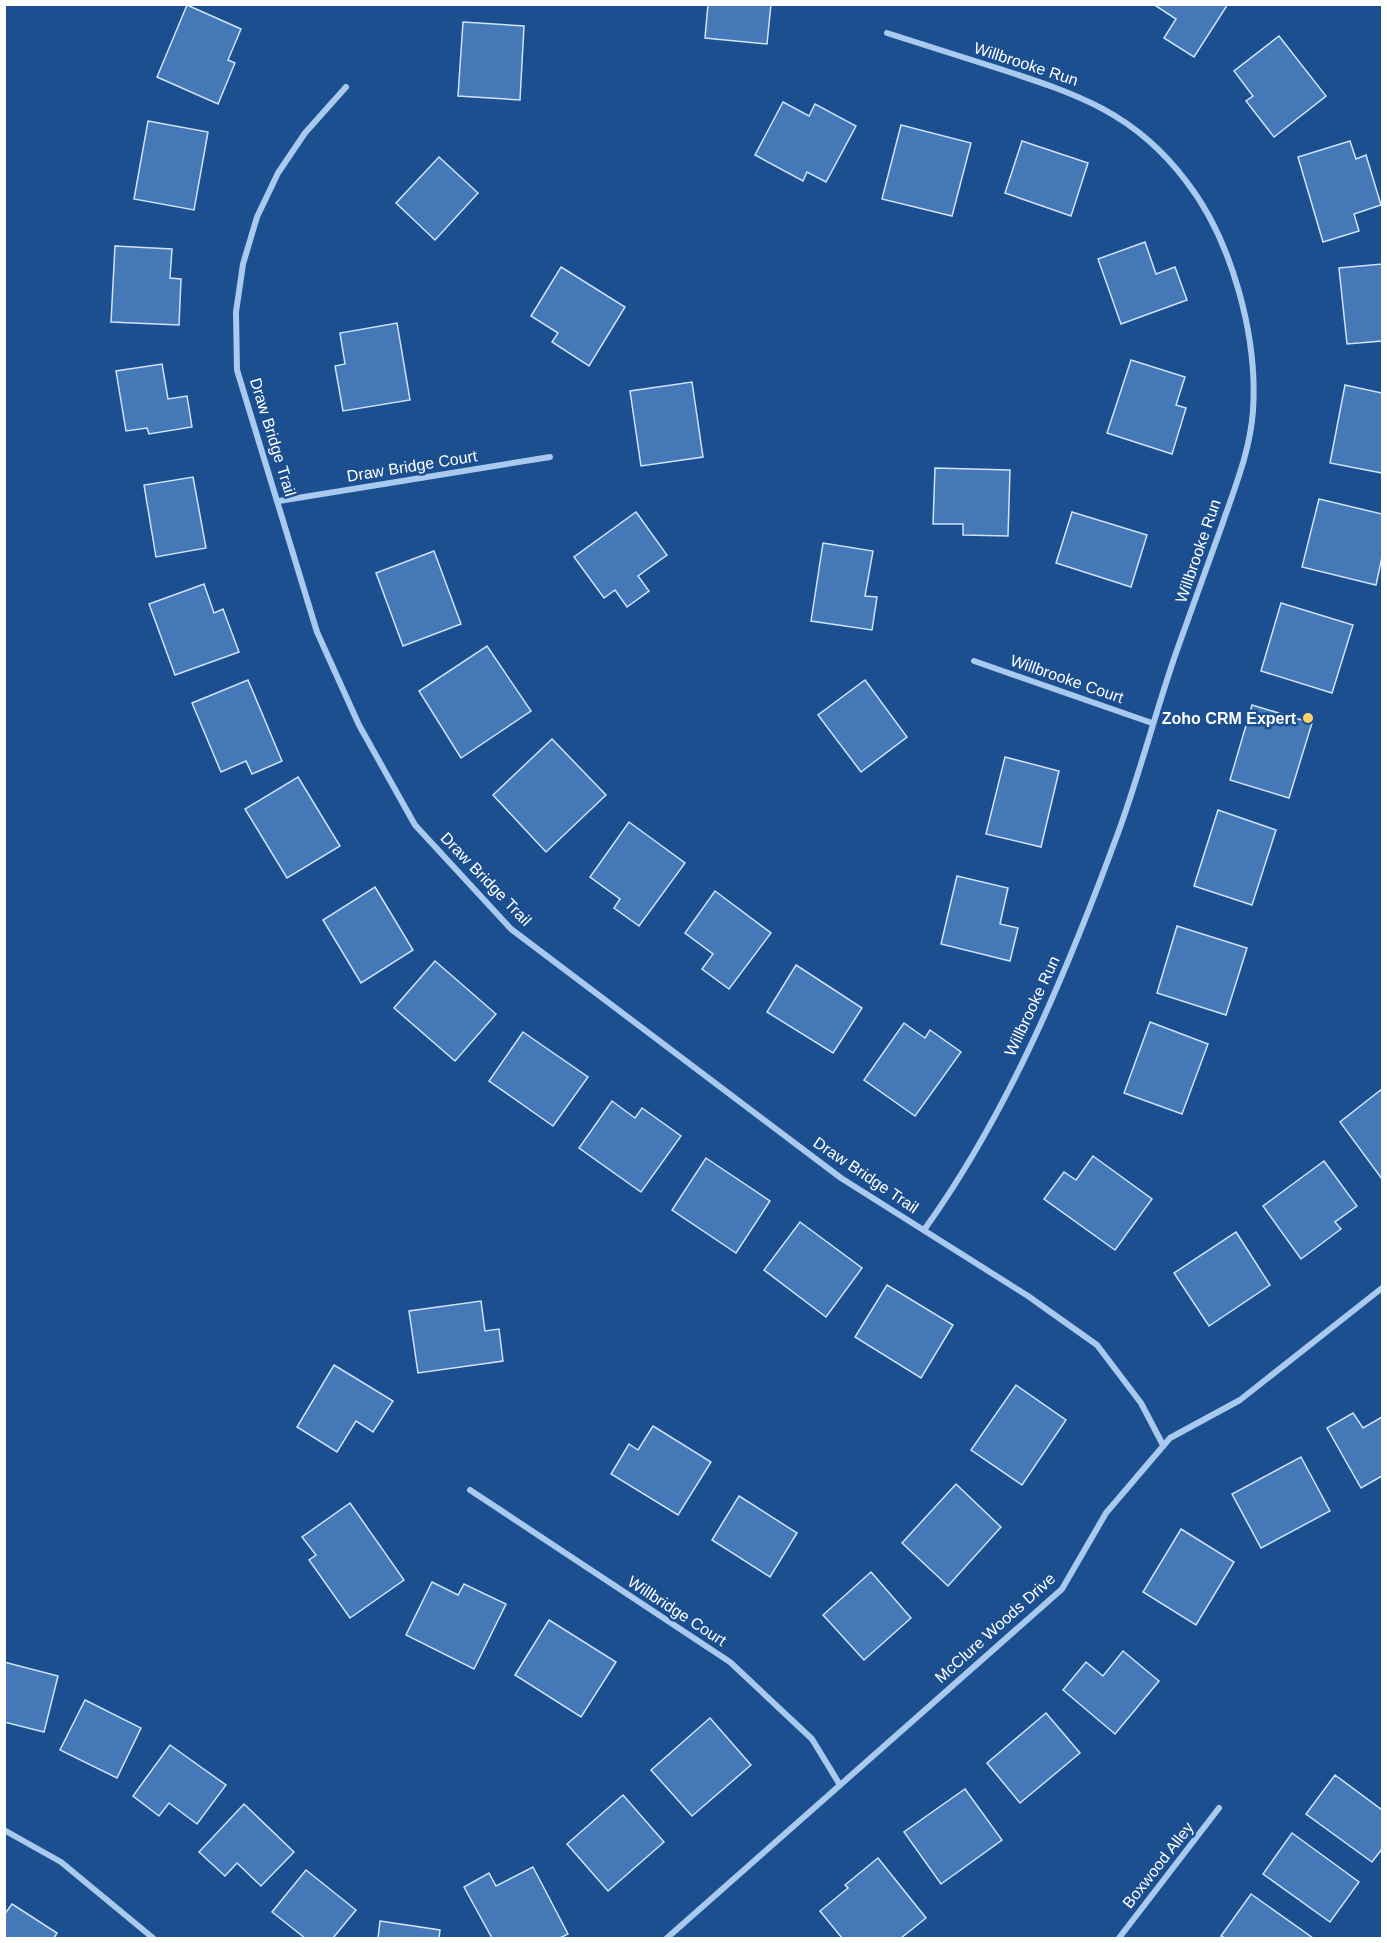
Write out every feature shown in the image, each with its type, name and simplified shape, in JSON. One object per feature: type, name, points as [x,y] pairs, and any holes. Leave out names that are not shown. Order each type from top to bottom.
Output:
[{"type":"street","name":"Willbrooke Run","points":[[887,33],[1075,93],[1118,116],[1156,146],[1188,182],[1212,225],[1231,269],[1245,316],[1253,364],[1253,413],[1244,461],[1152,723],[1119,830],[1052,1002],[959,1181],[924,1230]]},
{"type":"street","name":"Draw Bridge Trail","points":[[346,87],[305,133],[278,173],[257,217],[243,264],[236,312],[237,370],[279,501],[317,632],[359,725],[415,825],[511,929],[841,1178],[1028,1296],[1097,1345],[1141,1402],[1163,1446]]},
{"type":"street","name":"Draw Bridge Court","points":[[279,501],[550,457]]},
{"type":"street","name":"Willbrooke Court","points":[[974,661],[1152,723]]},
{"type":"street","name":"McClure Woods Drive","points":[[667,1938],[1062,1589],[1106,1514],[1170,1438],[1240,1400],[1383,1288]]},
{"type":"street","name":"Willbridge Court","points":[[470,1490],[730,1662],[812,1739],[840,1785]]},
{"type":"street","name":"Boxwood Alley","points":[[1119,1938],[1219,1808]]},
{"type":"street","points":[[4,1830],[61,1862],[153,1938]]},
{"type":"building","points":[[708,4],[771,4],[767,44],[705,38]]},
{"type":"building","points":[[1153,4],[1228,4],[1194,57],[1164,38],[1176,19]]},
{"type":"building","points":[[187,5],[241,29],[228,60],[235,63],[218,104],[157,77]]},
{"type":"building","points":[[463,22],[524,26],[520,100],[458,96]]},
{"type":"building","points":[[1279,36],[1326,96],[1274,137],[1246,101],[1253,96],[1234,71]]},
{"type":"building","points":[[783,102],[809,116],[815,104],[856,126],[826,182],[807,172],[803,181],[755,155]]},
{"type":"building","points":[[148,121],[208,132],[194,210],[134,199]]},
{"type":"building","points":[[901,125],[971,143],[952,216],[882,199]]},
{"type":"building","points":[[1022,141],[1088,163],[1071,216],[1005,193]]},
{"type":"building","points":[[1350,141],[1356,159],[1366,155],[1381,205],[1354,214],[1359,231],[1323,242],[1298,157]]},
{"type":"building","points":[[439,157],[478,193],[435,240],[396,203]]},
{"type":"building","points":[[1145,242],[1156,274],[1175,267],[1187,300],[1121,324],[1098,259]]},
{"type":"building","points":[[115,246],[172,249],[170,278],[181,279],[179,325],[111,322]]},
{"type":"building","points":[[1382,264],[1382,341],[1347,344],[1339,268]]},
{"type":"building","points":[[561,267],[625,307],[589,366],[552,342],[558,333],[531,316]]},
{"type":"building","points":[[397,323],[410,400],[343,411],[335,366],[345,364],[340,333]]},
{"type":"building","points":[[1131,360],[1185,377],[1176,405],[1186,408],[1172,454],[1107,433]]},
{"type":"building","points":[[162,364],[168,399],[187,396],[192,427],[149,434],[147,428],[126,431],[116,371]]},
{"type":"building","points":[[692,382],[703,457],[641,466],[630,391]]},
{"type":"building","points":[[1345,385],[1382,393],[1382,473],[1330,463]]},
{"type":"building","points":[[935,468],[1010,470],[1008,536],[963,535],[963,524],[933,524]]},
{"type":"building","points":[[193,477],[206,548],[156,557],[144,485]]},
{"type":"building","points":[[1319,499],[1382,514],[1382,557],[1376,585],[1302,567]]},
{"type":"building","points":[[636,512],[667,555],[638,576],[649,591],[627,607],[615,590],[604,598],[574,557]]},
{"type":"building","points":[[1072,512],[1147,535],[1131,587],[1056,563]]},
{"type":"building","points":[[823,543],[873,551],[865,596],[877,597],[872,630],[811,621]]},
{"type":"building","points":[[434,551],[461,624],[403,646],[376,573]]},
{"type":"building","points":[[204,584],[214,613],[223,609],[239,652],[175,675],[149,604]]},
{"type":"building","points":[[1281,603],[1353,625],[1332,693],[1261,671]]},
{"type":"building","points":[[487,646],[531,711],[461,758],[419,691]]},
{"type":"building","points":[[248,680],[282,761],[252,774],[246,761],[221,772],[192,703]]},
{"type":"building","points":[[865,680],[907,737],[861,772],[818,715]]},
{"type":"building","points":[[1252,705],[1312,723],[1289,798],[1230,780]]},
{"type":"building","points":[[552,739],[606,795],[546,852],[493,795]]},
{"type":"building","points":[[1005,757],[1059,771],[1041,847],[986,834]]},
{"type":"building","points":[[298,777],[340,846],[287,878],[245,809]]},
{"type":"building","points":[[1218,810],[1276,830],[1252,905],[1194,886]]},
{"type":"building","points":[[629,822],[685,863],[639,926],[614,908],[620,899],[590,877]]},
{"type":"building","points":[[957,876],[1008,888],[1000,924],[1018,928],[1010,961],[941,944]]},
{"type":"building","points":[[375,887],[413,950],[361,983],[323,920]]},
{"type":"building","points":[[715,891],[771,933],[729,989],[702,969],[713,954],[685,933]]},
{"type":"building","points":[[1177,926],[1247,948],[1226,1015],[1157,993]]},
{"type":"building","points":[[435,961],[496,1014],[455,1061],[394,1008]]},
{"type":"building","points":[[796,965],[862,1008],[833,1053],[767,1012]]},
{"type":"building","points":[[1150,1022],[1208,1044],[1182,1114],[1124,1093]]},
{"type":"building","points":[[904,1023],[925,1038],[930,1030],[961,1052],[915,1116],[864,1080]]},
{"type":"building","points":[[523,1032],[588,1077],[553,1126],[489,1081]]},
{"type":"building","points":[[1382,1089],[1382,1179],[1340,1122]]},
{"type":"building","points":[[612,1101],[635,1118],[642,1108],[681,1136],[641,1192],[579,1148]]},
{"type":"building","points":[[1093,1156],[1152,1199],[1115,1250],[1044,1199],[1064,1172],[1076,1180]]},
{"type":"building","points":[[706,1158],[770,1201],[736,1253],[672,1210]]},
{"type":"building","points":[[1324,1161],[1357,1206],[1335,1222],[1341,1229],[1301,1259],[1263,1206]]},
{"type":"building","points":[[800,1222],[862,1268],[826,1317],[764,1270]]},
{"type":"building","points":[[1236,1232],[1270,1285],[1209,1326],[1174,1273]]},
{"type":"building","points":[[887,1285],[953,1325],[921,1378],[855,1337]]},
{"type":"building","points":[[481,1301],[485,1331],[499,1329],[503,1361],[418,1373],[409,1311]]},
{"type":"building","points":[[334,1365],[393,1401],[373,1432],[356,1421],[337,1452],[297,1427]]},
{"type":"building","points":[[1016,1385],[1066,1420],[1022,1485],[971,1450]]},
{"type":"building","points":[[1353,1413],[1363,1428],[1382,1417],[1382,1476],[1361,1488],[1327,1428]]},
{"type":"building","points":[[653,1426],[711,1462],[678,1515],[611,1474],[629,1444],[638,1450]]},
{"type":"building","points":[[1301,1457],[1330,1511],[1261,1548],[1232,1494]]},
{"type":"building","points":[[956,1484],[1001,1527],[948,1586],[902,1543]]},
{"type":"building","points":[[739,1496],[797,1533],[770,1577],[712,1540]]},
{"type":"building","points":[[350,1503],[404,1580],[350,1618],[309,1560],[316,1555],[302,1537]]},
{"type":"building","points":[[1181,1529],[1234,1562],[1196,1625],[1143,1592]]},
{"type":"building","points":[[871,1572],[911,1618],[864,1660],[823,1615]]},
{"type":"building","points":[[432,1582],[458,1595],[464,1584],[506,1604],[474,1669],[406,1635]]},
{"type":"building","points":[[549,1620],[616,1662],[581,1717],[515,1675]]},
{"type":"building","points":[[1123,1651],[1159,1681],[1115,1734],[1063,1690],[1086,1662],[1103,1676]]},
{"type":"building","points":[[4,1662],[58,1676],[44,1732],[4,1722]]},
{"type":"building","points":[[85,1700],[141,1728],[117,1778],[60,1750]]},
{"type":"building","points":[[1046,1713],[1080,1753],[1020,1803],[987,1763]]},
{"type":"building","points":[[710,1718],[751,1765],[692,1816],[651,1770]]},
{"type":"building","points":[[170,1745],[226,1785],[197,1824],[169,1803],[159,1816],[133,1796]]},
{"type":"building","points":[[1335,1775],[1382,1810],[1382,1849],[1372,1862],[1306,1814]]},
{"type":"building","points":[[965,1789],[1002,1840],[941,1884],[904,1832]]},
{"type":"building","points":[[623,1795],[664,1842],[608,1891],[567,1844]]},
{"type":"building","points":[[244,1804],[294,1852],[261,1886],[237,1863],[225,1876],[199,1852]]},
{"type":"building","points":[[1292,1833],[1359,1882],[1330,1922],[1263,1874]]},
{"type":"building","points":[[878,1858],[926,1918],[901,1938],[842,1938],[820,1911],[848,1888],[845,1885]]},
{"type":"building","points":[[533,1867],[568,1934],[560,1938],[492,1938],[464,1887],[489,1873],[496,1886]]},
{"type":"building","points":[[306,1870],[356,1910],[333,1938],[305,1938],[272,1912]]},
{"type":"building","points":[[1251,1894],[1313,1938],[1225,1938],[1221,1936]]},
{"type":"building","points":[[12,1904],[57,1933],[54,1938],[4,1938],[4,1915]]},
{"type":"building","points":[[380,1921],[440,1930],[439,1938],[378,1938]]},
{"type":"place","name":"Zoho CRM Expert","points":[[1308,718]]}]
